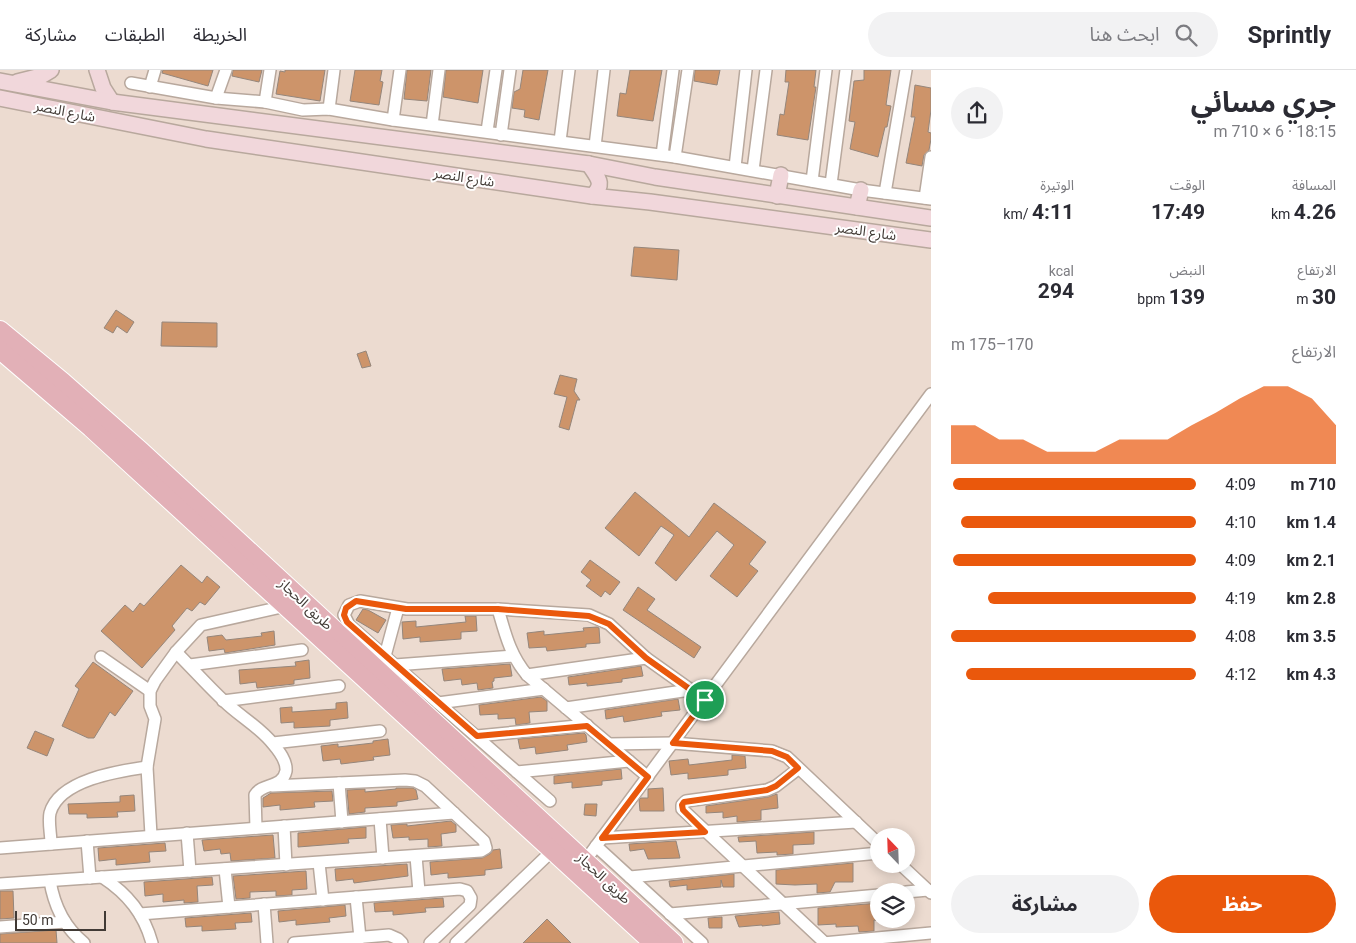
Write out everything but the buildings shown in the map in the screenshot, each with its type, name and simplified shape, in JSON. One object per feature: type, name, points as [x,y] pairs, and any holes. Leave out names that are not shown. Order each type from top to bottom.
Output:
[{"type":"main road","points":[[6,82],[41,76],[51,70]]},
{"type":"main road","points":[[97,70],[103,88],[112,102]]},
{"type":"main road","name":"شارع النصر","points":[[6,82],[112,102],[590,164],[655,177],[931,218]]},
{"type":"main road","name":"شارع النصر","points":[[0,98],[206,139],[592,196],[650,202],[931,240]]},
{"type":"main road","points":[[590,164],[599,182],[598,191],[592,196]]},
{"type":"main road","points":[[777,196],[781,175]]},
{"type":"main road","points":[[650,202],[647,192],[655,177]]},
{"type":"main road","points":[[857,207],[861,190]]},
{"type":"main road","name":"طريق الحجاز","points":[[0,330],[63,382],[141,451],[674,943]]},
{"type":"main road","name":"طريق الحجاز","points":[[0,350],[91,428],[652,943]]},
{"type":"street","points":[[150,87],[154,70]]},
{"type":"street","points":[[216,98],[226,70]]},
{"type":"street","points":[[265,102],[270,70]]},
{"type":"street","points":[[329,110],[334,70]]},
{"type":"street","points":[[393,120],[400,70]]},
{"type":"street","points":[[432,125],[439,70]]},
{"type":"street","points":[[487,131],[496,70]]},
{"type":"street","points":[[501,135],[510,70]]},
{"type":"street","points":[[560,141],[569,70]]},
{"type":"street","points":[[595,146],[604,70]]},
{"type":"street","points":[[662,155],[673,70]]},
{"type":"street","points":[[676,157],[688,70]]},
{"type":"street","points":[[735,167],[746,70]]},
{"type":"street","points":[[753,170],[766,70]]},
{"type":"street","points":[[812,181],[826,70]]},
{"type":"street","points":[[831,184],[846,70]]},
{"type":"street","points":[[885,193],[906,70]]},
{"type":"street","points":[[131,83],[216,98],[265,102],[303,110],[329,110],[487,131],[501,135],[676,157],[861,190],[928,198],[931,157]]},
{"type":"street","points":[[585,861],[929,400]]},
{"type":"street","points":[[550,801],[347,622],[345,612],[349,605],[356,601],[406,609],[498,609],[589,616],[609,624],[646,658],[705,700]]},
{"type":"street","points":[[152,836],[146,767],[155,719],[150,706],[150,691],[154,681],[176,652],[202,625],[211,621],[286,606]]},
{"type":"street","points":[[385,656],[398,608]]},
{"type":"street","points":[[498,609],[513,656],[527,675],[648,777]]},
{"type":"street","points":[[190,665],[302,650]]},
{"type":"street","points":[[176,652],[223,701],[273,743],[286,766],[284,776],[272,786]]},
{"type":"street","points":[[395,665],[513,656]]},
{"type":"street","points":[[101,657],[150,691]]},
{"type":"street","points":[[527,675],[646,658]]},
{"type":"street","points":[[223,701],[339,686]]},
{"type":"street","points":[[438,703],[544,689]]},
{"type":"street","points":[[566,708],[690,690]]},
{"type":"street","points":[[477,736],[587,726]]},
{"type":"street","points":[[273,743],[380,731]]},
{"type":"street","points":[[609,744],[673,743],[772,751],[787,757],[870,835]]},
{"type":"street","points":[[517,772],[629,761]]},
{"type":"street","points":[[52,844],[49,816],[52,808],[64,794],[96,778],[146,767]]},
{"type":"street","points":[[798,768],[776,786],[767,790],[684,802],[682,805],[683,810],[824,943],[931,933]]},
{"type":"street","points":[[0,884],[481,851],[485,850],[486,846],[425,786],[415,781],[405,780],[272,786],[260,789],[255,795],[256,828]]},
{"type":"street","points":[[339,783],[342,822]]},
{"type":"street","points":[[0,848],[454,813]]},
{"type":"street","points":[[380,819],[383,858]]},
{"type":"street","points":[[599,842],[705,832],[856,822]]},
{"type":"street","points":[[284,826],[286,865]]},
{"type":"street","points":[[187,834],[190,871]]},
{"type":"street","points":[[87,841],[90,878]]},
{"type":"street","points":[[599,842],[630,877],[702,943]]},
{"type":"street","points":[[456,943],[552,851]]},
{"type":"street","points":[[630,877],[870,855]]},
{"type":"street","points":[[416,856],[419,892]]},
{"type":"street","points":[[319,862],[323,900]]},
{"type":"street","points":[[225,869],[229,907]]},
{"type":"street","points":[[910,873],[930,892]]},
{"type":"street","points":[[102,877],[124,893],[140,914],[152,943]]},
{"type":"street","points":[[50,881],[55,902],[65,922],[84,943]]},
{"type":"street","points":[[140,914],[460,889],[467,891],[471,898],[470,906],[430,943]]},
{"type":"street","points":[[915,892],[930,892]]},
{"type":"street","points":[[670,914],[870,896]]},
{"type":"street","points":[[356,897],[360,938]]},
{"type":"street","points":[[264,904],[267,943]]},
{"type":"street","points":[[0,927],[65,922]]},
{"type":"street","points":[[296,943],[389,935],[398,938],[402,943]]},
{"type":"route","points":[[360,601],[406,609],[498,609],[589,616],[609,624],[646,658],[705,700],[673,743],[772,751],[787,757],[798,768],[776,786],[767,790],[684,802],[682,805],[683,810],[705,832],[602,838],[648,777],[587,726],[477,736],[349,625],[344,615],[346,608],[352,602],[360,601]]}]
